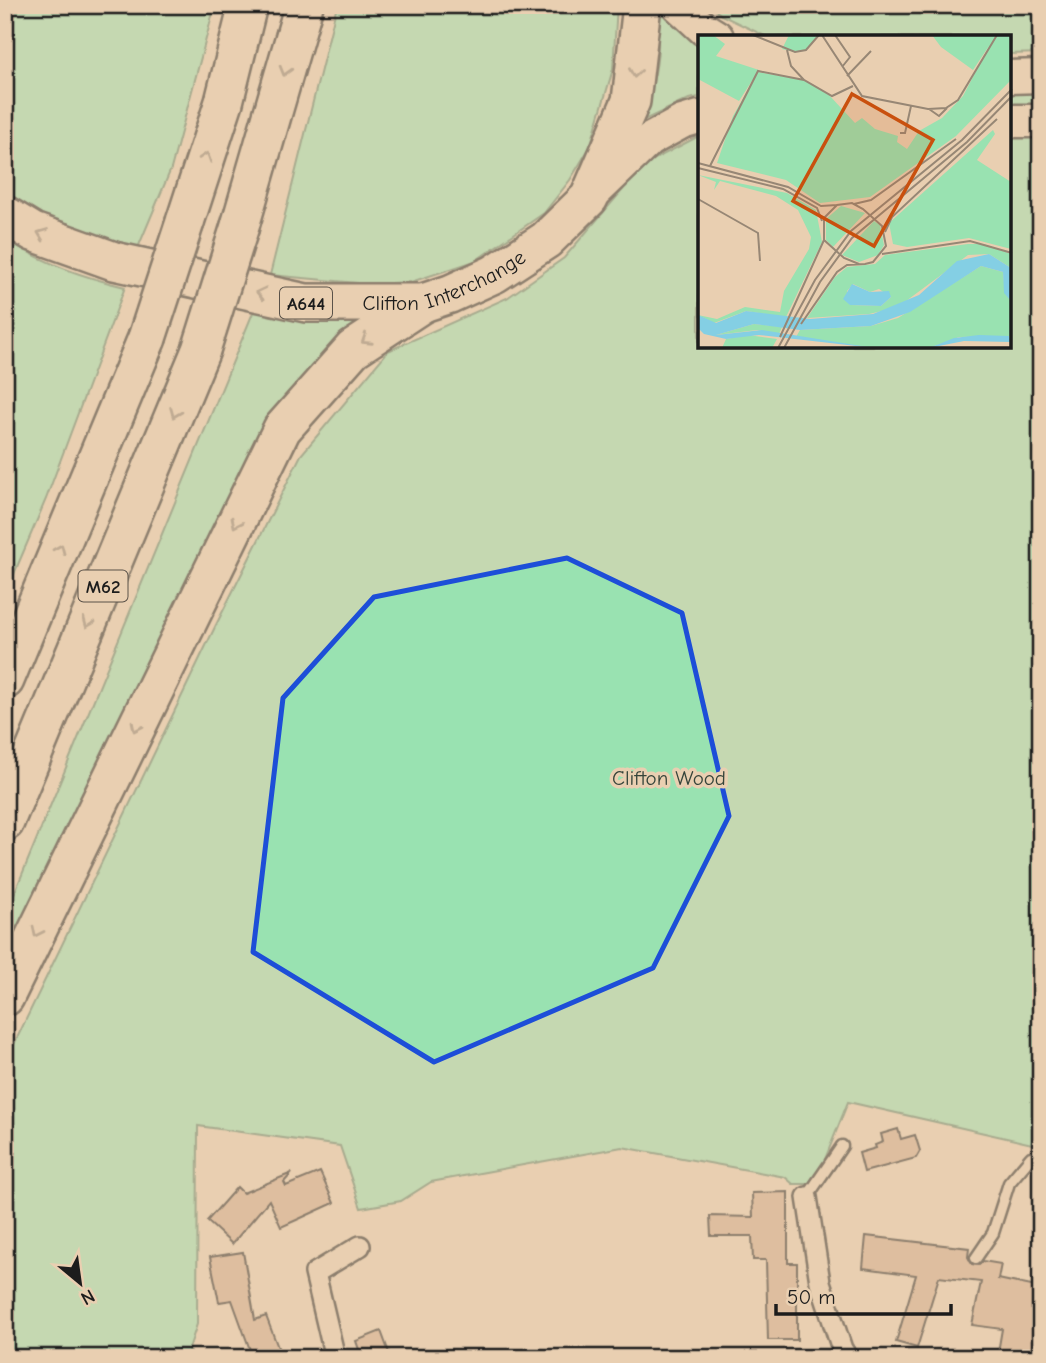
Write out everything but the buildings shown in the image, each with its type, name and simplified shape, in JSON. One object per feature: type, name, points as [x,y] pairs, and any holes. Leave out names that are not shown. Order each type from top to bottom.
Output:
[{"type":"highway","name":"M62","points":[[5,680],[147,338],[224,102],[248,5]]},
{"type":"highway","name":"M62","points":[[5,822],[201,350],[304,5]]},
{"type":"highway","name":"Clifton Interchange","points":[[5,215],[33,232],[114,261],[306,303],[424,303],[494,274],[546,240],[589,198],[631,100],[642,5]]},
{"type":"highway","points":[[5,997],[282,429],[353,349],[424,303]]},
{"type":"main road","points":[[678,5],[714,35]]},
{"type":"main road","points":[[1011,77],[1041,75]]},
{"type":"main road","name":"A644","points":[[589,198],[649,140],[682,122],[698,117]]},
{"type":"main road","points":[[1011,121],[1041,121]]},
{"type":"street","points":[[807,1197],[820,1282],[842,1349],[848,1358]]},
{"type":"street","points":[[335,1358],[315,1273],[360,1246]]},
{"type":"lane","points":[[807,1197],[842,1146]]},
{"type":"lane","points":[[976,1258],[993,1233],[1009,1183],[1031,1157],[1041,1156]]},
{"type":"highlighted area","points":[[567,558],[682,613],[729,816],[653,968],[434,1062],[253,952],[283,698],[374,597]]},
{"type":"green space","points":[[5,5],[215,5],[171,169],[135,255],[25,212],[5,194]]},
{"type":"green space","points":[[337,5],[617,5],[613,69],[590,147],[570,180],[544,213],[475,261],[411,282],[369,284],[270,275]]},
{"type":"green space","points":[[710,5],[1041,5],[1041,53],[1011,54],[1011,35],[763,35],[721,15]]},
{"type":"green space","points":[[660,9],[698,40],[698,97],[642,121],[656,67]]},
{"type":"green space","points":[[1041,90],[1041,104],[1011,104],[1011,92]]},
{"type":"green space","name":"Clifton Wood","points":[[698,137],[698,348],[1011,348],[1011,137],[1041,138],[1041,1146],[848,1102],[815,1184],[793,1184],[785,1177],[622,1147],[431,1182],[401,1201],[361,1208],[340,1146],[198,1126],[197,1324],[186,1358],[5,1358],[5,1063],[301,455],[388,351],[507,298],[564,258],[645,164]]},
{"type":"green space","points":[[5,238],[33,255],[63,268],[125,287],[46,499],[5,595],[7,324]]},
{"type":"green space","points":[[254,310],[360,324],[344,341],[5,962],[5,916]]}]
